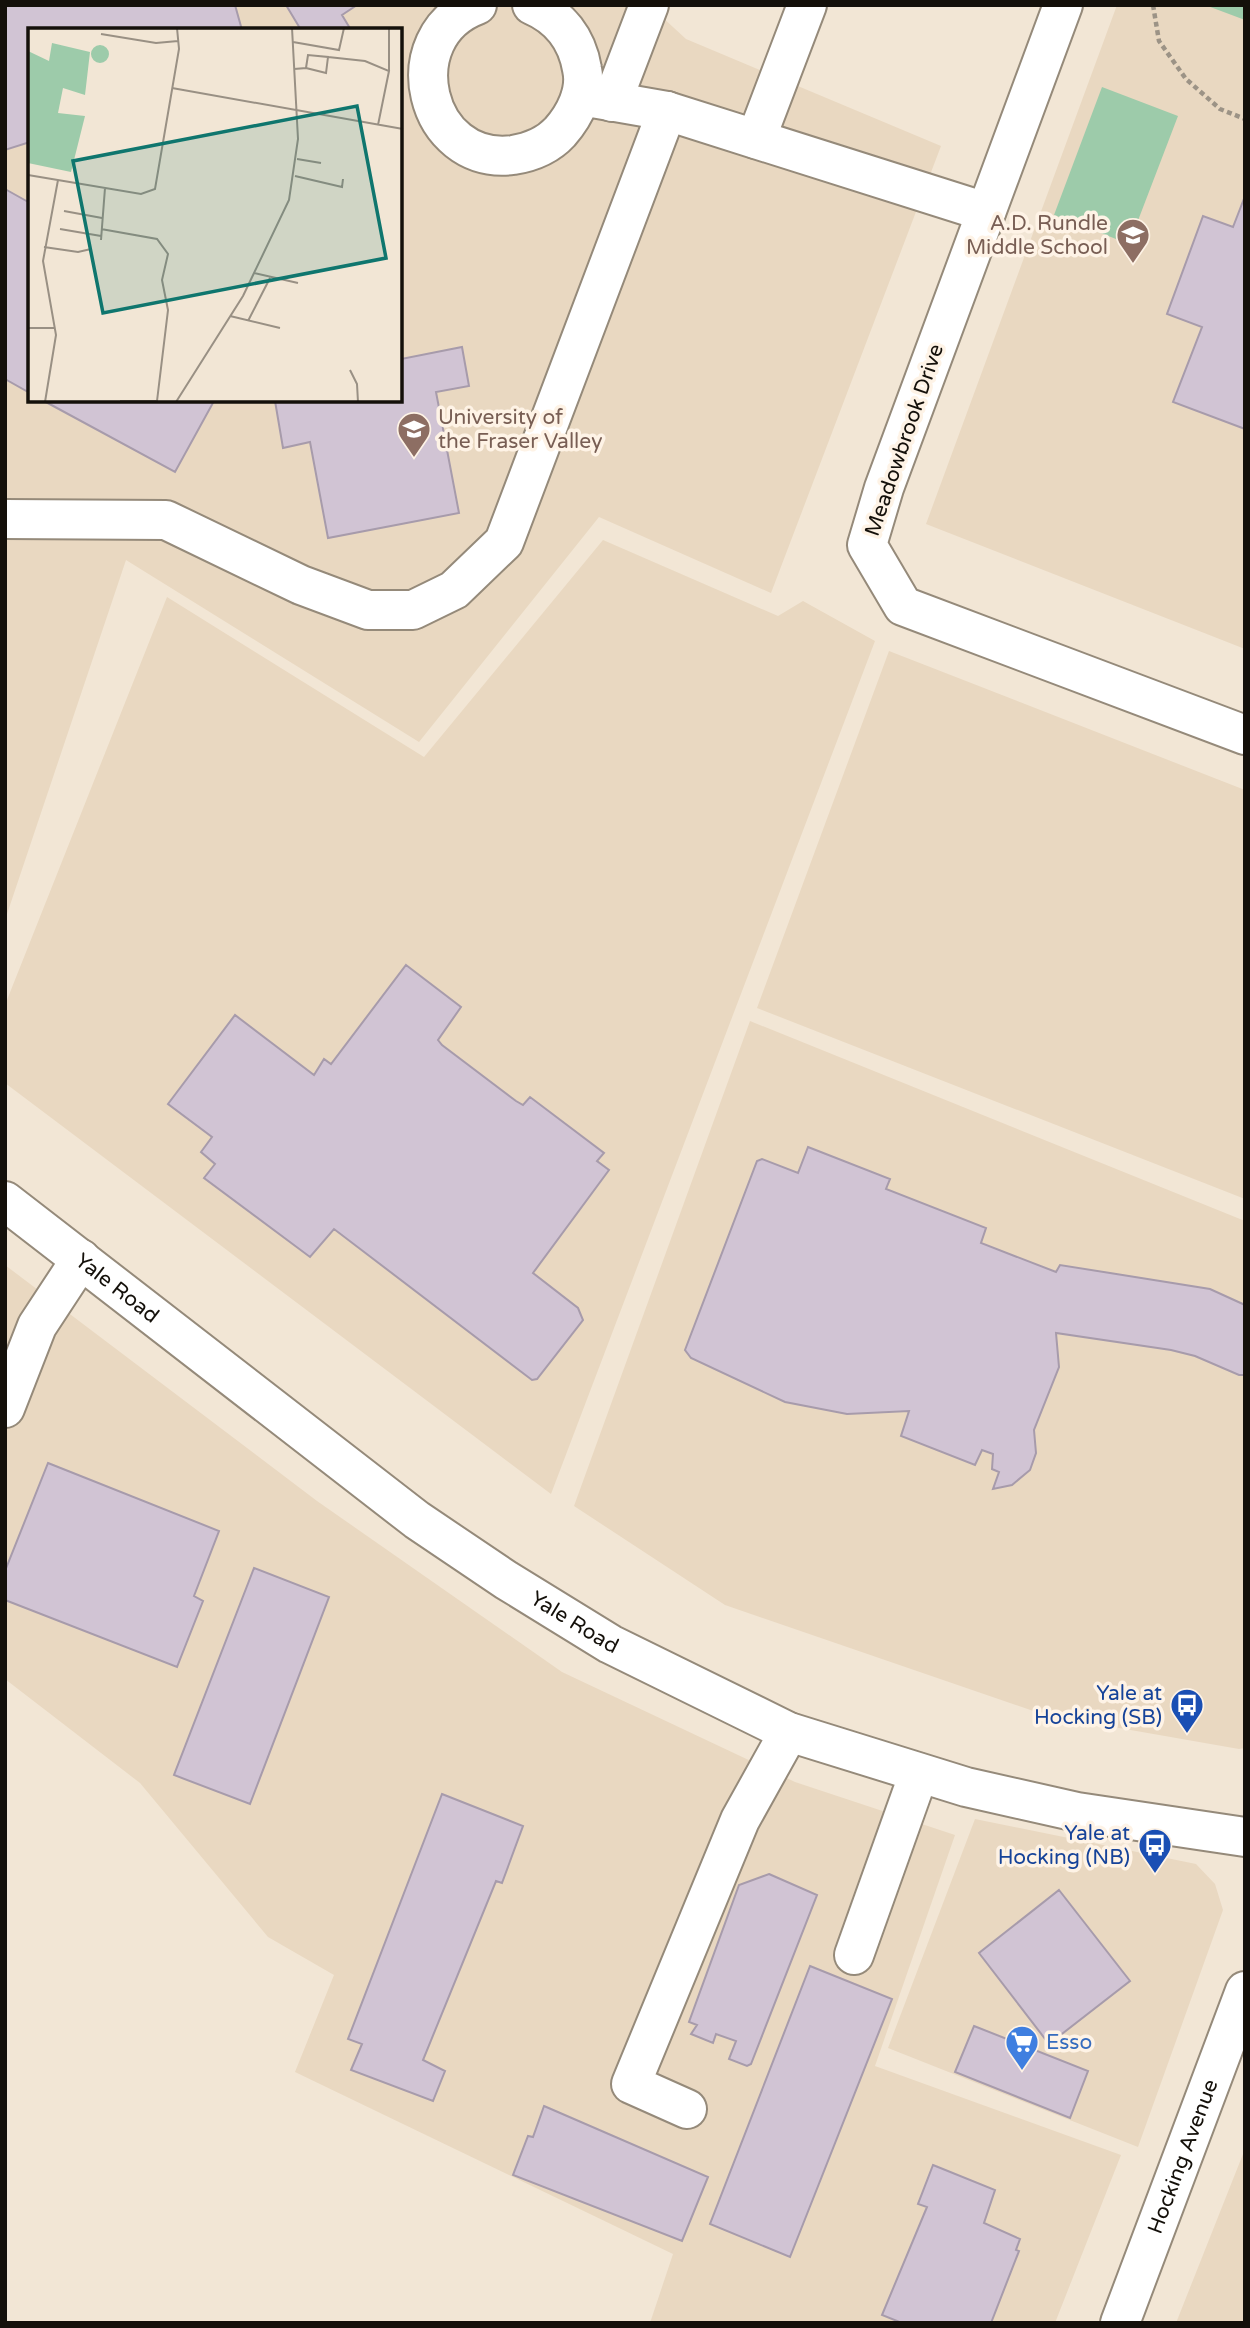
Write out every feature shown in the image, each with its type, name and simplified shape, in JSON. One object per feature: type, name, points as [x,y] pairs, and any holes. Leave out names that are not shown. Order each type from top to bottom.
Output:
[{"type":"main road","points":[[477,5],[454,19],[438,38],[429,61],[427,88],[435,114],[452,135],[475,150],[501,156],[528,153],[552,141],[570,121],[597,99],[649,5]]},
{"type":"main road","points":[[532,5],[546,11],[564,27],[577,48],[583,72],[597,99]]},
{"type":"main road","points":[[755,139],[807,5]]},
{"type":"main road","name":"Meadowbrook Drive","points":[[1063,5],[884,488],[867,545],[903,606],[1245,735]]},
{"type":"main road","points":[[597,99],[667,111],[986,212]]},
{"type":"main road","points":[[5,519],[166,520],[301,585],[368,610],[413,610],[454,590],[504,542],[667,111]]},
{"type":"main road","name":"Yale Road","points":[[5,1201],[417,1520],[610,1644],[789,1732],[919,1773],[966,1787],[1077,1812],[1245,1837]]},
{"type":"main road","points":[[9,1383],[37,1326],[81,1259]]},
{"type":"main road","points":[[687,2109],[631,2084],[740,1820],[789,1732]]},
{"type":"main road","points":[[854,1955],[919,1773]]},
{"type":"main road","name":"Hocking Avenue","points":[[1120,2323],[1245,1990]]},
{"type":"path","points":[[1153,5],[1159,41],[1186,79],[1220,109],[1245,119]]},
{"type":"shaded area","name":"University of the Fraser Valley","points":[[5,5],[649,5],[686,39],[941,146],[771,593],[599,517],[419,742],[126,560],[5,920]]},
{"type":"shaded area","name":"A.D. Rundle Middle School","points":[[1117,5],[1245,5],[1245,649],[926,524]]},
{"type":"shaded area","points":[[603,540],[778,616],[803,601],[875,641],[551,1494],[5,1083],[5,1005],[167,597],[424,757]]},
{"type":"shaded area","points":[[889,651],[1245,790],[1245,1199],[757,1008]]},
{"type":"shaded area","points":[[750,1021],[1245,1221],[1245,1748],[1045,1715],[725,1605],[574,1506]]},
{"type":"shaded area","points":[[5,1265],[317,1501],[562,1672],[795,1782],[955,1835],[875,2066],[1121,2155],[1055,2323],[650,2323],[673,2254],[295,2072],[334,1975],[268,1937],[140,1783],[5,1679]]},
{"type":"shaded area","points":[[975,1819],[1196,1864],[1215,1884],[1223,1910],[1138,2147],[888,2048]]},
{"type":"shaded area","points":[[1245,2149],[1245,2323],[1176,2323]]},
{"type":"green space","points":[[1205,5],[1245,5],[1245,20]]},
{"type":"green space","points":[[1102,87],[1178,116],[1129,244],[1054,215]]},
{"type":"building","points":[[5,5],[235,5],[241,28],[28,28],[28,143],[5,150]]},
{"type":"building","points":[[286,5],[357,5],[342,15],[350,28],[300,28]]},
{"type":"building","points":[[5,189],[28,202],[28,392],[5,379]]},
{"type":"building","points":[[1245,196],[1245,429],[1173,402],[1202,327],[1167,314],[1203,216],[1233,227]]},
{"type":"building","points":[[462,347],[469,386],[436,392],[459,513],[328,538],[310,442],[283,448],[275,402],[402,402],[402,359]]},
{"type":"building","points":[[46,402],[213,402],[175,472]]},
{"type":"building","points":[[406,965],[461,1007],[438,1040],[442,1045],[516,1101],[523,1105],[530,1097],[604,1153],[597,1161],[609,1170],[533,1273],[578,1308],[583,1320],[537,1379],[532,1380],[334,1229],[310,1257],[204,1178],[215,1164],[201,1152],[212,1137],[168,1104],[235,1015],[314,1075],[324,1059],[331,1064]]},
{"type":"building","points":[[808,1147],[890,1179],[886,1189],[986,1228],[981,1243],[1056,1272],[1060,1265],[1210,1289],[1245,1305],[1245,1375],[1171,1350],[1056,1333],[1059,1367],[1034,1430],[1036,1453],[1030,1470],[1012,1485],[993,1489],[999,1472],[992,1469],[993,1454],[982,1450],[975,1465],[901,1436],[909,1411],[847,1414],[785,1402],[691,1358],[685,1350],[757,1161],[762,1159],[798,1173]]},
{"type":"building","points":[[48,1463],[219,1531],[194,1596],[203,1601],[177,1667],[5,1600],[5,1571]]},
{"type":"building","points":[[254,1568],[329,1597],[250,1804],[174,1775]]},
{"type":"building","points":[[442,1794],[523,1826],[502,1883],[496,1881],[423,2060],[445,2071],[433,2101],[351,2070],[362,2044],[348,2039]]},
{"type":"building","points":[[769,1874],[817,1895],[751,2064],[747,2066],[729,2059],[736,2041],[716,2034],[713,2043],[691,2034],[697,2025],[689,2022],[739,1885]]},
{"type":"building","name":"Esso","points":[[1059,1890],[1130,1981],[1049,2044],[979,1953]]},
{"type":"building","points":[[810,1966],[892,1999],[790,2257],[710,2224]]},
{"type":"building","name":"Esso","points":[[974,2026],[1088,2071],[1070,2118],[955,2072]]},
{"type":"building","points":[[544,2106],[708,2177],[682,2241],[513,2175],[528,2136],[533,2137]]},
{"type":"building","points":[[933,2165],[995,2190],[984,2223],[1020,2239],[1016,2250],[1019,2251],[991,2323],[902,2323],[882,2315],[927,2207],[918,2204]]},
{"type":"place","name":"A.D. Rundle Middle School","points":[[1133,265]]},
{"type":"place","name":"University of the Fraser Valley","points":[[414,459]]},
{"type":"place","name":"Yale at Hocking (SB)","points":[[1187,1735]]},
{"type":"place","name":"Yale at Hocking (NB)","points":[[1155,1875]]},
{"type":"place","name":"Esso","points":[[1022,2072]]}]
